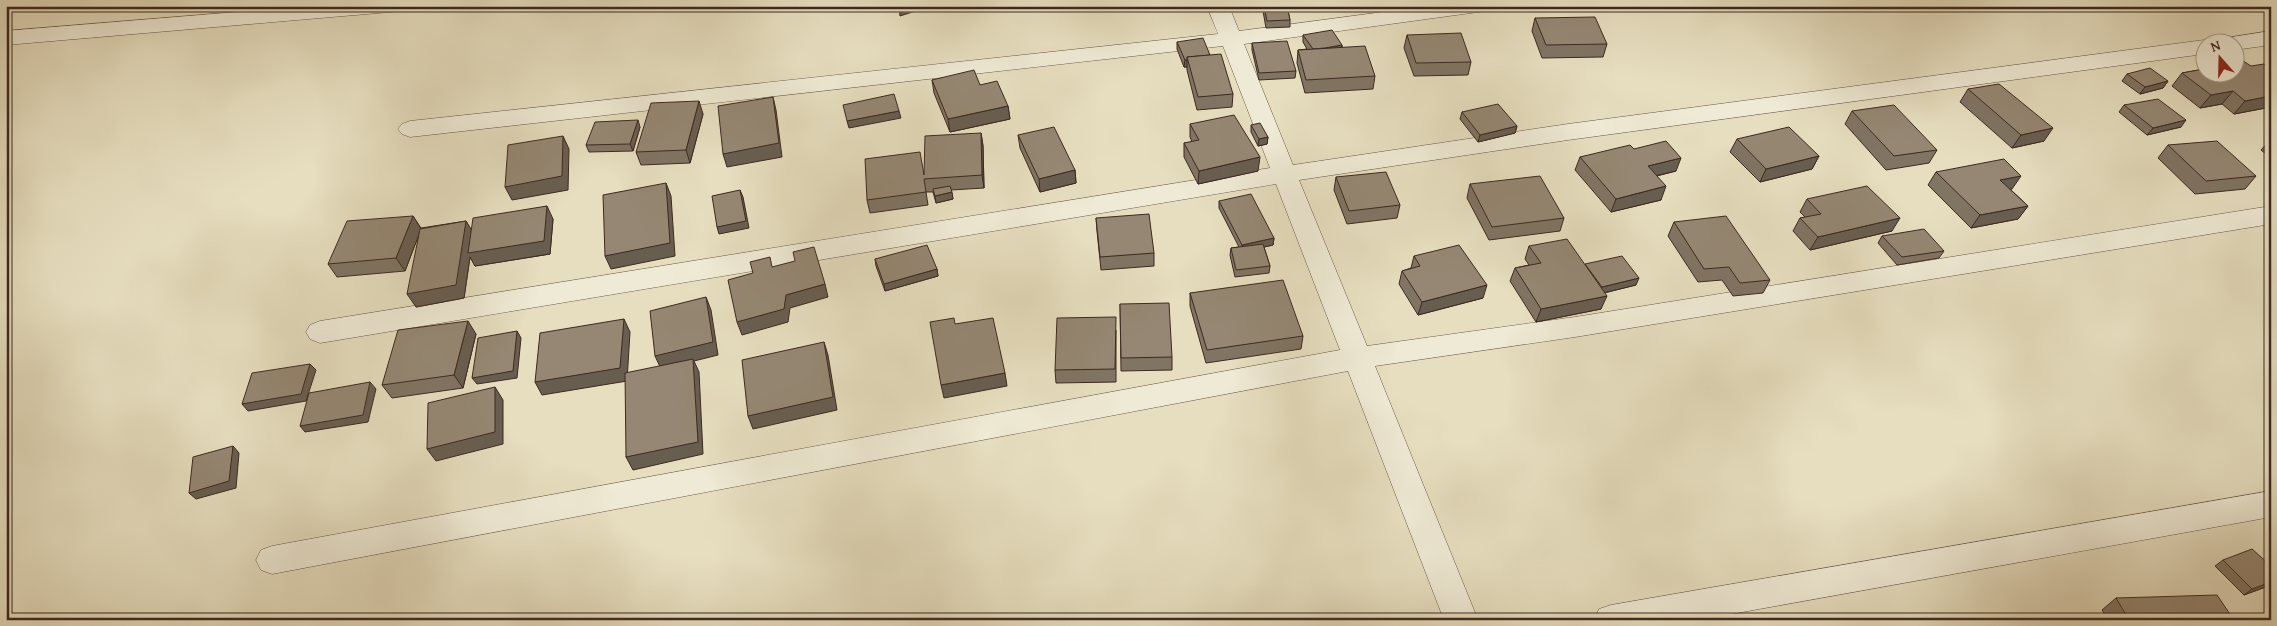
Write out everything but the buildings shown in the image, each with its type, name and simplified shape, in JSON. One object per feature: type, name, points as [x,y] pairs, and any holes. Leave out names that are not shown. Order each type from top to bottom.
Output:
[{"type":"street","points":[[6,38],[390,6]]},
{"type":"street","points":[[1218,6],[1461,620]]},
{"type":"street","points":[[410,129],[1230,39],[1478,6]]},
{"type":"street","points":[[2244,42],[2271,38]]},
{"type":"street","points":[[320,332],[1285,174],[1587,129],[2194,47]]},
{"type":"street","points":[[272,560],[1357,358],[1575,327],[2271,215]]},
{"type":"street","points":[[1611,620],[2271,504]]}]
